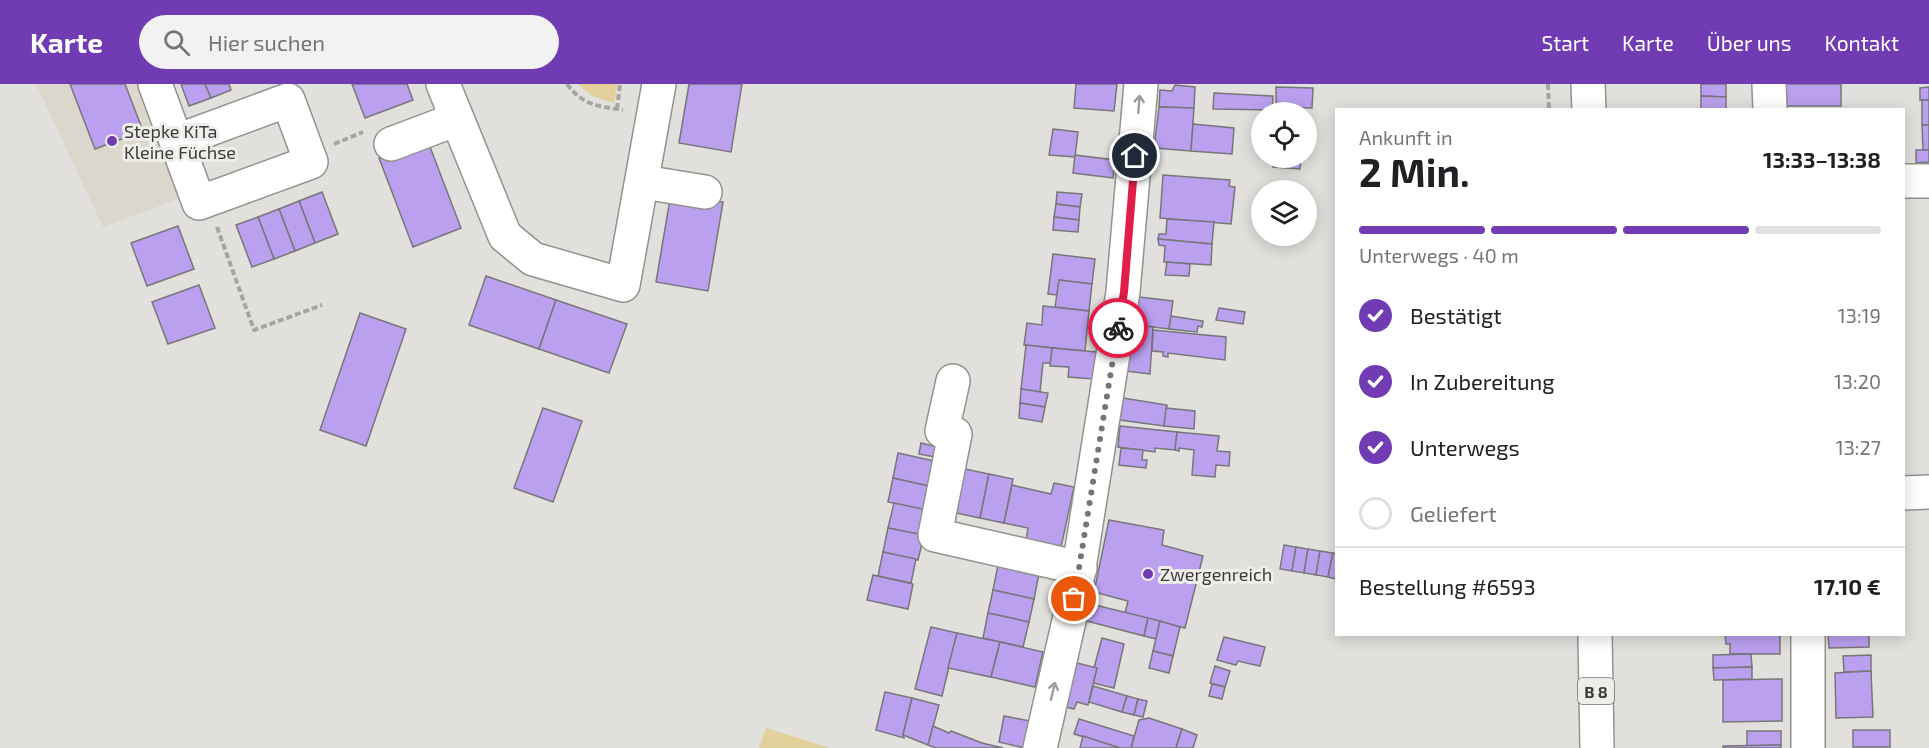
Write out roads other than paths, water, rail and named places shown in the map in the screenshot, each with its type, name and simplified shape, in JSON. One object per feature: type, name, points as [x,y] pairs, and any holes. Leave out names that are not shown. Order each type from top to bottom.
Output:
[{"type":"street","points":[[155,84],[200,203],[311,162],[288,100],[177,141]]},
{"type":"street","points":[[443,84],[505,236],[533,259],[624,285],[656,100]]},
{"type":"street","points":[[1040,748],[1080,568],[1124,292],[1141,84]]},
{"type":"street","points":[[1588,84],[1589,108]]},
{"type":"street","points":[[1769,84],[1770,108]]},
{"type":"street","points":[[391,144],[457,119]]},
{"type":"street","points":[[1905,181],[1929,180]]},
{"type":"street","points":[[643,182],[705,192]]},
{"type":"street","points":[[953,381],[942,431],[955,434],[935,535],[1080,568]]},
{"type":"street","points":[[1905,493],[1929,492]]},
{"type":"street","name":"B 8","points":[[1595,636],[1597,748]]},
{"type":"street","points":[[1808,636],[1808,748]]},
{"type":"place","name":"Stepke KiTa Kleine Füchse","points":[[112,141]]},
{"type":"place","name":"Zwergenreich","points":[[1148,574]]}]
